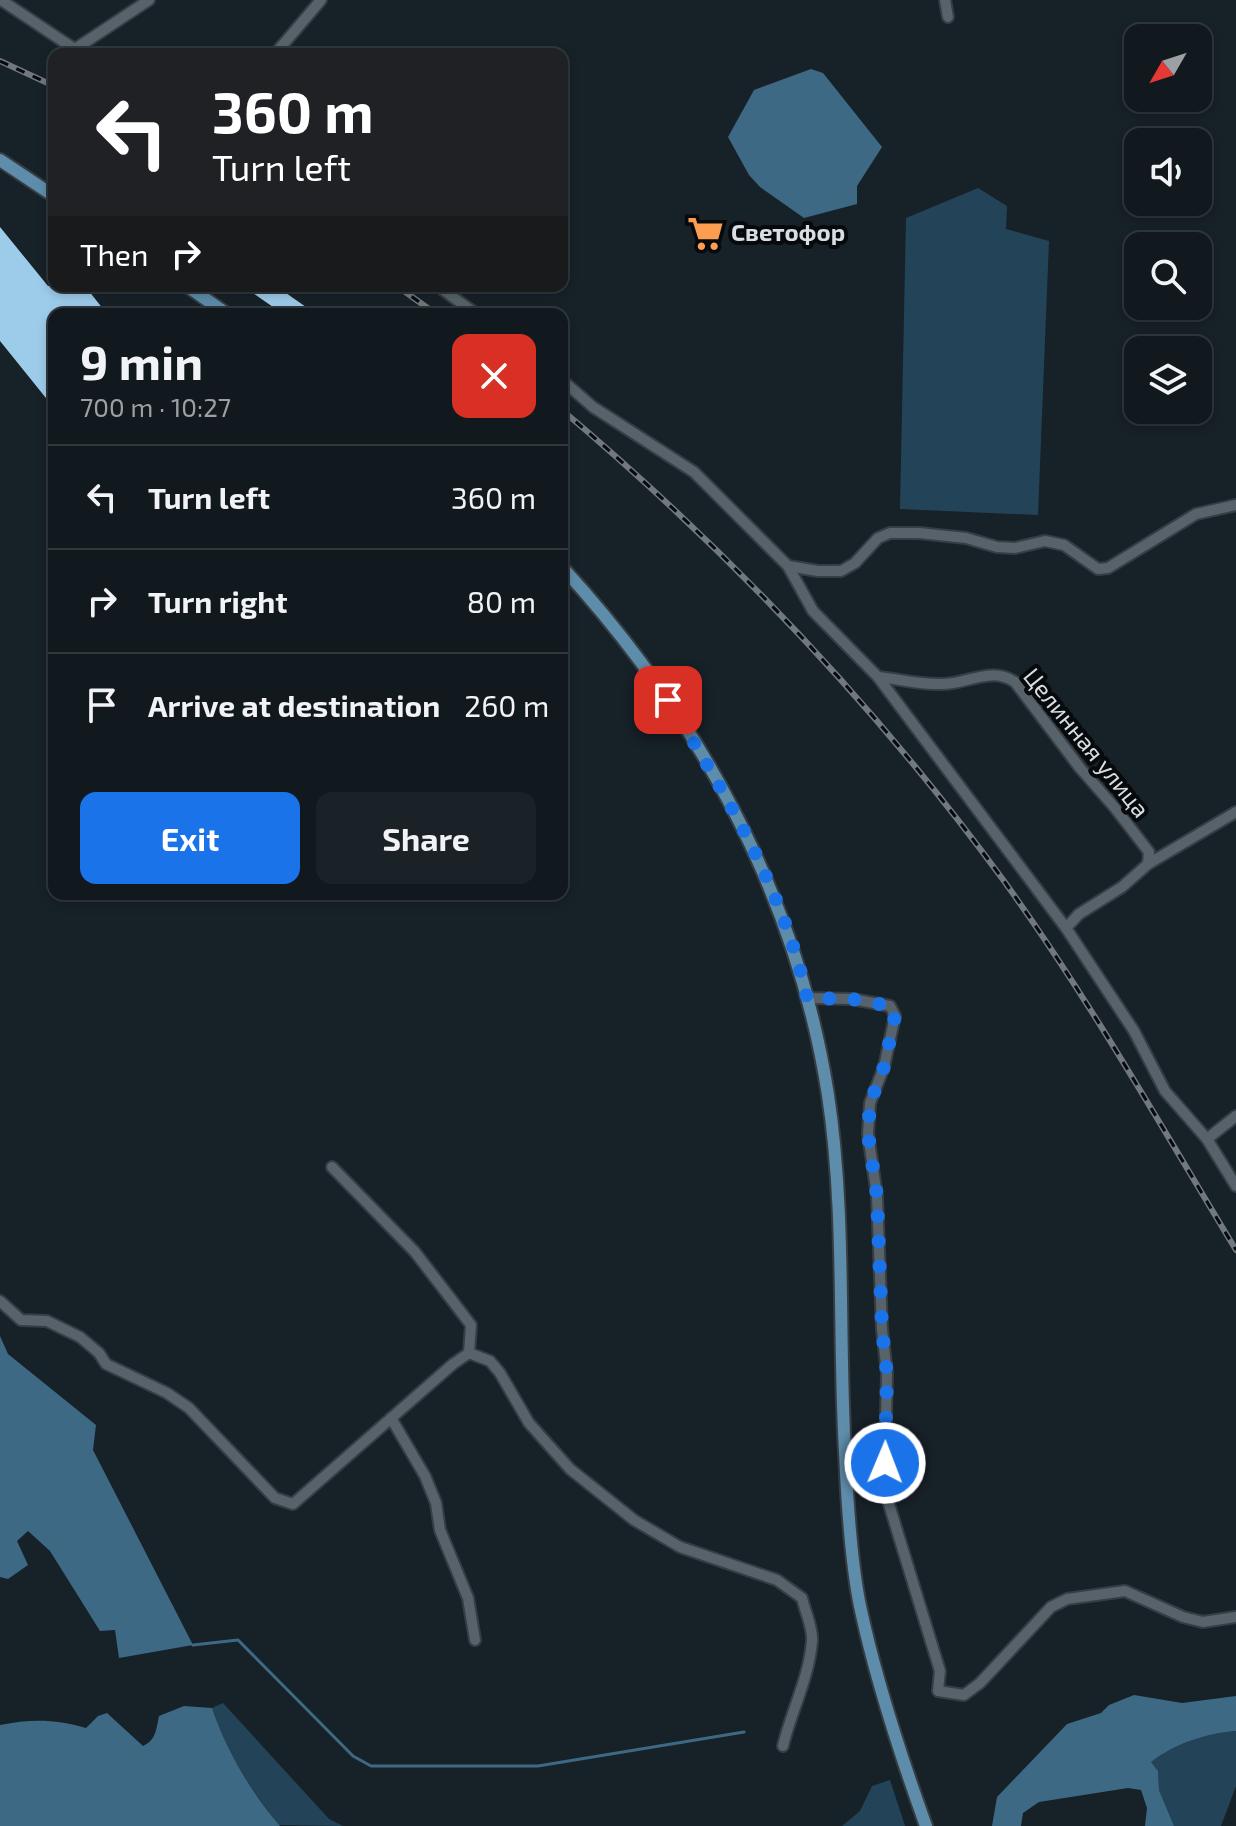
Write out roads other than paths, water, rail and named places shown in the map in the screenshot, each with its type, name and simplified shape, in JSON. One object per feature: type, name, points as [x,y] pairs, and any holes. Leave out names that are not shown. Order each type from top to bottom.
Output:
[{"type":"main road","points":[[0,160],[48,192]]},
{"type":"main road","points":[[196,292],[218,308]]},
{"type":"main road","points":[[568,574],[594,602],[668,700],[735,810],[761,863],[797,954],[828,1095],[837,1193],[845,1454],[860,1604],[896,1743],[926,1826]]},
{"type":"street","points":[[1,0],[73,48]]},
{"type":"street","points":[[82,48],[149,0]]},
{"type":"street","points":[[280,48],[321,0]]},
{"type":"street","points":[[945,0],[948,17]]},
{"type":"street","points":[[446,292],[468,308]]},
{"type":"street","points":[[568,385],[593,407],[694,472],[788,566],[813,611],[878,677],[978,806],[1066,928],[1134,1031],[1165,1091],[1207,1139],[1236,1186]]},
{"type":"street","points":[[788,566],[841,571],[855,563],[878,538],[890,533],[966,538],[997,547],[1015,548],[1045,541],[1064,545],[1098,569],[1108,568],[1196,514],[1236,505]]},
{"type":"street","name":"Целинная улица","points":[[878,677],[943,684],[988,674],[1006,676],[1015,682],[1149,852],[1148,864]]},
{"type":"street","points":[[1066,928],[1079,914],[1122,887],[1148,864],[1236,812]]},
{"type":"street","points":[[807,998],[876,1003],[890,1006],[895,1016],[884,1067],[870,1103],[868,1134],[877,1196],[882,1329],[887,1374],[885,1463],[888,1501],[940,1671],[938,1691],[964,1695],[980,1683],[1051,1607],[1067,1599],[1125,1591],[1203,1622],[1236,1617]]},
{"type":"street","points":[[1207,1139],[1236,1116]]},
{"type":"street","points":[[0,1301],[21,1320],[47,1321],[80,1337],[106,1364],[167,1393],[189,1408],[275,1498],[293,1504],[469,1353],[471,1325],[415,1252],[332,1167]]},
{"type":"street","points":[[469,1353],[490,1361],[529,1423],[570,1469],[634,1520],[680,1547],[777,1580],[802,1598],[812,1640],[800,1697],[791,1714],[783,1746]]},
{"type":"street","points":[[391,1418],[425,1476],[436,1503],[440,1530],[468,1598],[475,1640]]},
{"type":"waterway","points":[[193,1645],[238,1640],[353,1756],[371,1766],[538,1766],[744,1732]]},
{"type":"railway","points":[[0,61],[48,83]]},
{"type":"railway","points":[[405,292],[428,308]]},
{"type":"railway","points":[[568,415],[741,574],[852,692],[955,816],[1066,971],[1236,1250]]},
{"type":"place","name":"Светофор","points":[[705,233]]}]
